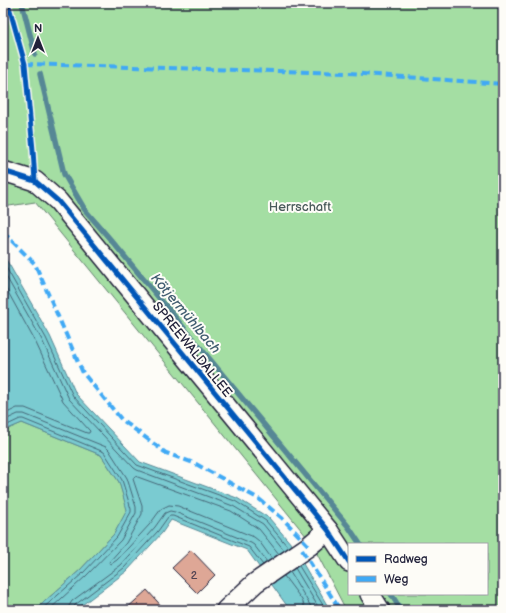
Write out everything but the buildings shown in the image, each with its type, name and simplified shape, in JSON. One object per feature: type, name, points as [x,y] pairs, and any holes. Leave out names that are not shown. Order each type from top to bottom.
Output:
[{"type":"street","name":"SPREEWALDALLEE","points":[[3,170],[35,181],[58,201],[328,530],[348,560]]},
{"type":"street","points":[[226,610],[255,583],[309,546],[328,530]]},
{"type":"street","points":[[371,595],[380,610]]},
{"type":"green space","name":"Herrschaft","points":[[3,3],[503,3],[503,610],[346,610],[311,542],[35,202],[3,207]]},
{"type":"green space","points":[[22,423],[101,455],[119,482],[128,510],[114,534],[80,570],[35,610],[3,610],[3,431]]},
{"type":"water","points":[[3,255],[50,336],[76,394],[140,462],[237,498],[269,518],[292,545],[330,610],[290,610],[247,550],[171,520],[162,533],[127,571],[75,610],[35,610],[80,570],[114,534],[127,510],[119,482],[101,455],[22,423],[3,431]]},
{"type":"waterway","name":"Kötjermühlbach","points":[[22,3],[35,54]]},
{"type":"waterway","name":"Kötjermühlbach","points":[[40,74],[64,174],[85,210],[348,526],[359,543]]},
{"type":"waterway","name":"Kötjermühlbach","points":[[392,595],[401,610]]},
{"type":"marked path","points":[[25,64],[349,73],[503,84]]},
{"type":"marked path","points":[[3,232],[35,264],[83,373],[121,419],[166,453],[196,464],[259,499],[282,518],[309,546]]},
{"type":"marked path","points":[[302,550],[340,610]]},
{"type":"cycle path","points":[[8,3],[25,64],[35,181]]},
{"type":"cycle path","points":[[3,171],[35,181],[58,201],[328,530],[348,560]]}]
